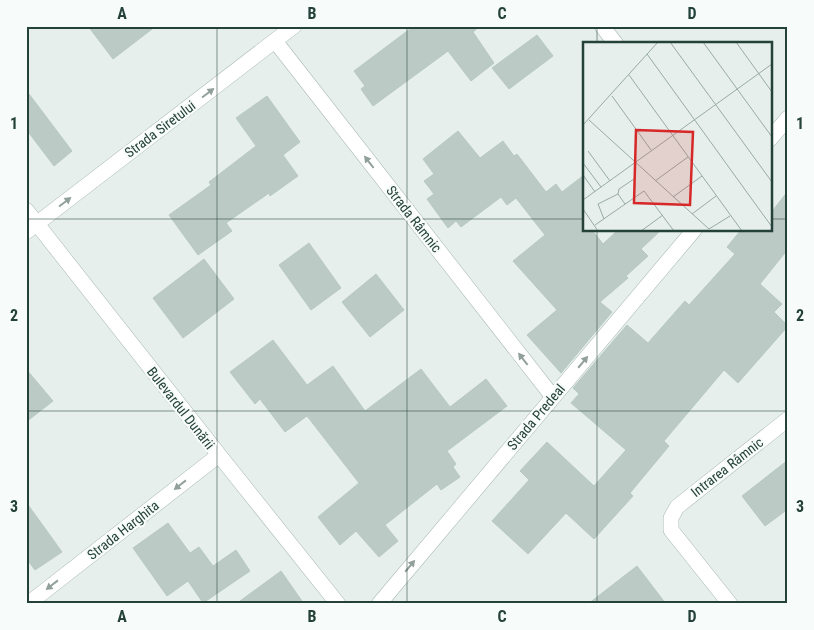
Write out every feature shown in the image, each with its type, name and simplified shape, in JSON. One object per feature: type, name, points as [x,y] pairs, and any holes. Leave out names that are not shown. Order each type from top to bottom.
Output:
[{"type":"street","name":"Strada Siretului","points":[[31,228],[294,26]]},
{"type":"street","points":[[602,26],[614,42]]},
{"type":"street","name":"Strada Râmnic","points":[[275,41],[553,397]]},
{"type":"street","points":[[772,137],[788,118]]},
{"type":"street","name":"Bulevardul Dunării","points":[[26,210],[31,228],[219,455],[338,604]]},
{"type":"street","name":"Strada Predeal","points":[[379,604],[693,231]]},
{"type":"street","name":"Intrarea Râmnic","points":[[730,604],[672,530],[671,518],[677,506],[788,418]]},
{"type":"street","name":"Strada Harghita","points":[[28,604],[219,455]]},
{"type":"building","points":[[88,26],[156,26],[113,59]]},
{"type":"building","points":[[414,26],[480,26],[473,32],[494,63],[471,81],[448,51],[373,106],[361,89],[365,86],[354,71]]},
{"type":"building","points":[[537,35],[553,56],[509,89],[492,68]]},
{"type":"building","points":[[26,90],[72,151],[54,166],[26,129]]},
{"type":"building","points":[[267,96],[300,142],[283,155],[298,176],[270,196],[269,193],[226,223],[232,231],[198,255],[169,215],[211,185],[209,182],[256,146],[236,118]]},
{"type":"building","points":[[458,131],[480,158],[503,141],[514,156],[517,154],[546,192],[556,184],[562,192],[583,176],[583,231],[593,231],[603,244],[617,231],[660,231],[641,249],[648,256],[626,276],[628,278],[600,302],[612,312],[561,373],[527,335],[557,310],[513,261],[545,235],[516,198],[507,205],[501,197],[461,227],[456,221],[448,228],[427,199],[434,194],[424,181],[434,174],[423,159]]},
{"type":"building","points":[[788,191],[788,249],[760,284],[782,304],[774,312],[788,326],[738,383],[724,370],[664,441],[669,446],[630,493],[633,496],[594,539],[566,513],[528,554],[492,521],[529,480],[520,471],[547,442],[594,486],[626,450],[571,403],[579,394],[573,388],[627,325],[648,343],[685,301],[689,305],[735,254],[727,247],[740,231],[772,231],[772,211]]},
{"type":"building","points":[[309,243],[341,288],[311,310],[279,265]]},
{"type":"building","points":[[204,259],[234,299],[183,338],[153,298]]},
{"type":"building","points":[[376,274],[404,310],[370,337],[342,302]]},
{"type":"building","points":[[273,340],[307,385],[333,366],[365,411],[421,369],[450,407],[486,379],[507,406],[447,451],[456,464],[453,467],[460,477],[441,490],[437,484],[385,525],[398,541],[379,557],[356,531],[340,545],[318,517],[359,483],[307,416],[285,432],[260,399],[255,404],[230,372]]},
{"type":"building","points":[[26,369],[53,401],[26,422]]},
{"type":"building","points":[[788,460],[788,509],[765,526],[742,496]]},
{"type":"building","points":[[26,502],[62,552],[35,570],[26,558]]},
{"type":"building","points":[[168,523],[190,553],[199,547],[213,566],[236,550],[250,571],[203,603],[188,581],[167,596],[133,548]]},
{"type":"building","points":[[637,566],[666,604],[588,604]]},
{"type":"building","points":[[281,571],[304,604],[236,604]]}]
